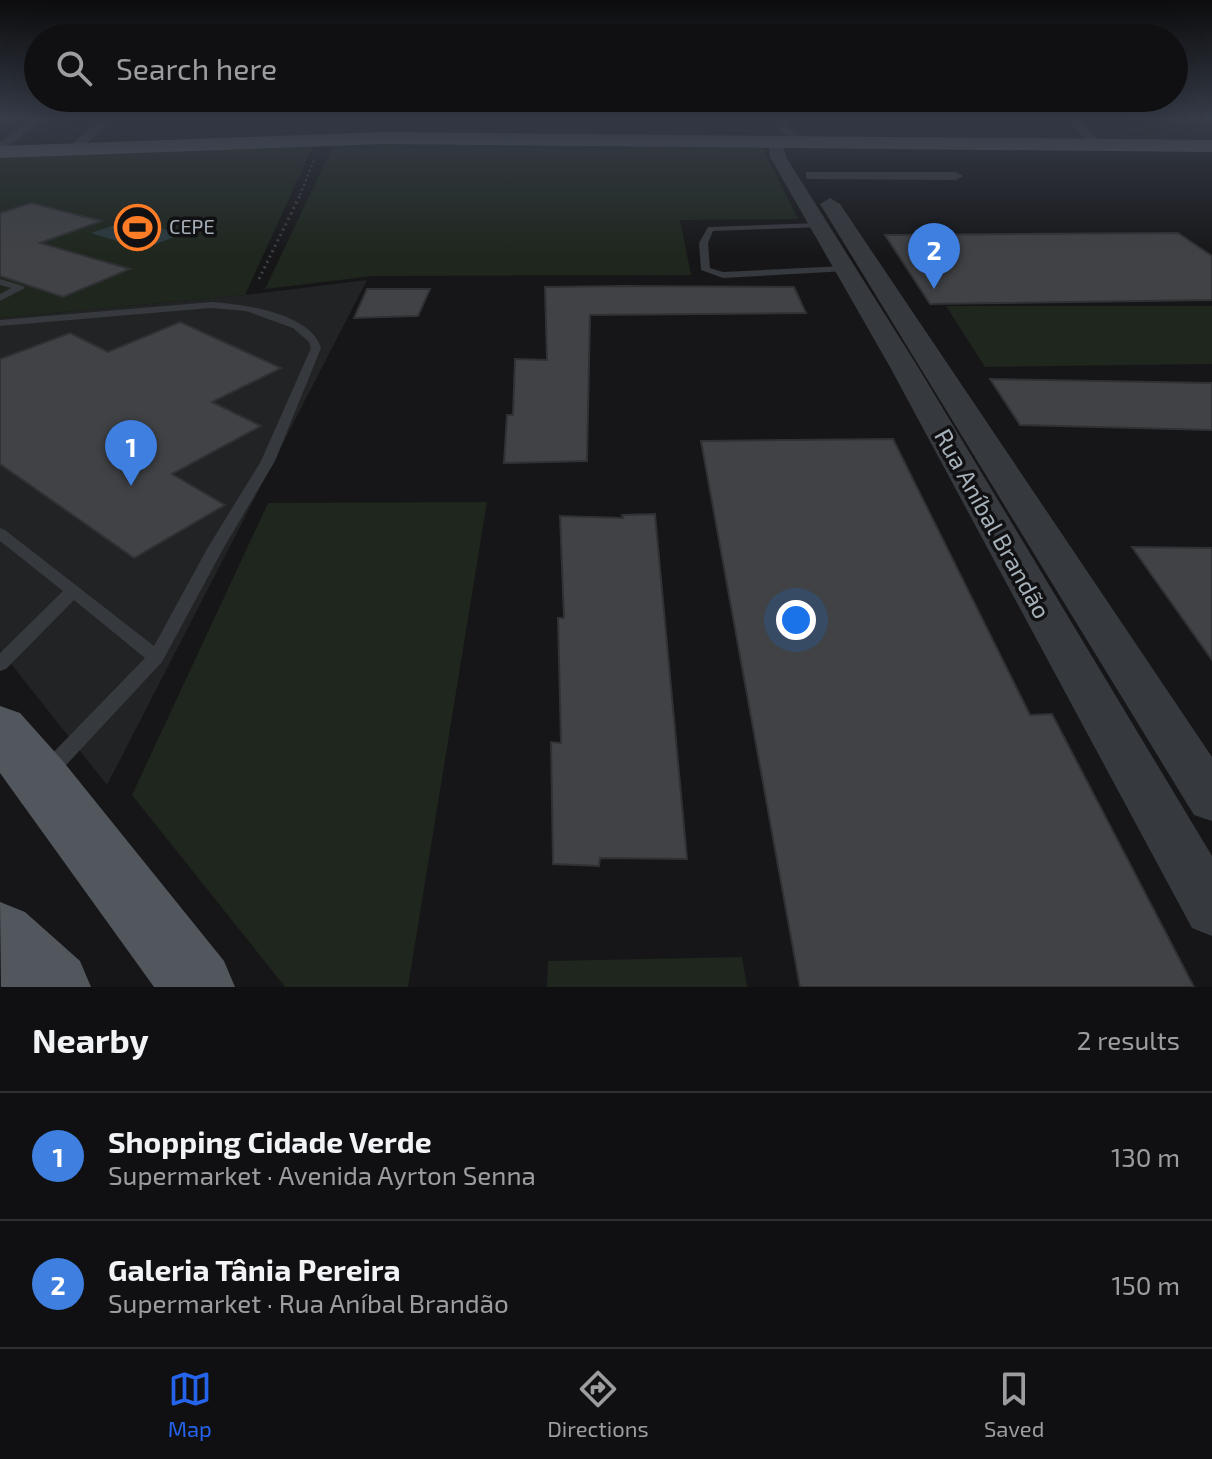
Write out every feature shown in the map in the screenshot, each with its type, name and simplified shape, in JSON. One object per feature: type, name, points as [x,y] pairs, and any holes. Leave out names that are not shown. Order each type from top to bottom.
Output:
[{"type":"main road","points":[[0,730],[41,779],[198,987]]},
{"type":"main road","points":[[0,937],[54,987]]},
{"type":"street","name":"Rua Aníbal Brandão","points":[[782,164],[970,484],[1212,908]]},
{"type":"street","name":"Rua Aníbal Brandão","points":[[804,164],[1212,799]]},
{"type":"street","points":[[811,175],[956,176]]},
{"type":"street","points":[[970,484],[1012,485]]},
{"type":"lane","points":[[818,225],[711,229],[706,233],[703,245],[706,270],[723,275],[844,269]]},
{"type":"lane","points":[[0,282],[20,288],[19,292],[0,298]]},
{"type":"lane","points":[[0,323],[211,305],[248,308],[279,317],[297,326],[314,341],[316,348],[268,461],[156,657],[41,779]]},
{"type":"lane","points":[[2,539],[156,657]]},
{"type":"lane","points":[[0,664],[73,591]]},
{"type":"path","points":[[259,279],[291,218],[312,164]]},
{"type":"shaded area","name":"CEPE","points":[[0,164],[305,164],[245,295],[0,318]]},
{"type":"shaded area","points":[[324,164],[771,164],[798,219],[680,220],[691,275],[373,276],[265,289]]},
{"type":"shaded area","points":[[130,220],[182,234],[143,249],[91,233]]},
{"type":"shaded area","points":[[367,280],[107,785],[0,650],[0,318]]},
{"type":"shaded area","points":[[946,306],[1212,306],[1212,364],[985,367]]},
{"type":"shaded area","points":[[487,502],[408,987],[285,987],[132,795],[268,503]]},
{"type":"shaded area","points":[[742,957],[747,987],[547,987],[548,961]]},
{"type":"building","points":[[31,203],[101,221],[40,243],[130,269],[63,297],[0,276],[0,213]]},
{"type":"building","points":[[1178,233],[1212,256],[1212,300],[930,304],[885,235]]},
{"type":"building","points":[[545,287],[794,287],[806,313],[590,315],[587,461],[504,463],[507,415],[513,415],[515,359],[547,360]]},
{"type":"building","points":[[367,289],[430,289],[418,316],[354,318]]},
{"type":"building","points":[[180,322],[281,368],[212,402],[261,426],[172,474],[225,505],[134,558],[0,464],[0,359],[70,333],[108,352]]},
{"type":"building","points":[[990,379],[1212,383],[1212,430],[1020,425]]},
{"type":"building","points":[[893,439],[1030,715],[1052,714],[1194,987],[800,987],[701,441]]},
{"type":"building","points":[[655,514],[687,859],[600,858],[599,866],[553,864],[551,742],[561,743],[558,618],[564,618],[560,516],[623,518],[622,515]]},
{"type":"building","points":[[1132,547],[1212,548],[1212,660],[1153,577]]},
{"type":"place","name":"CEPE","points":[[138,227]]},
{"type":"place","name":"Galeria Tânia Pereira","points":[[934,289]]},
{"type":"place","name":"Shopping Cidade Verde","points":[[131,486]]}]
